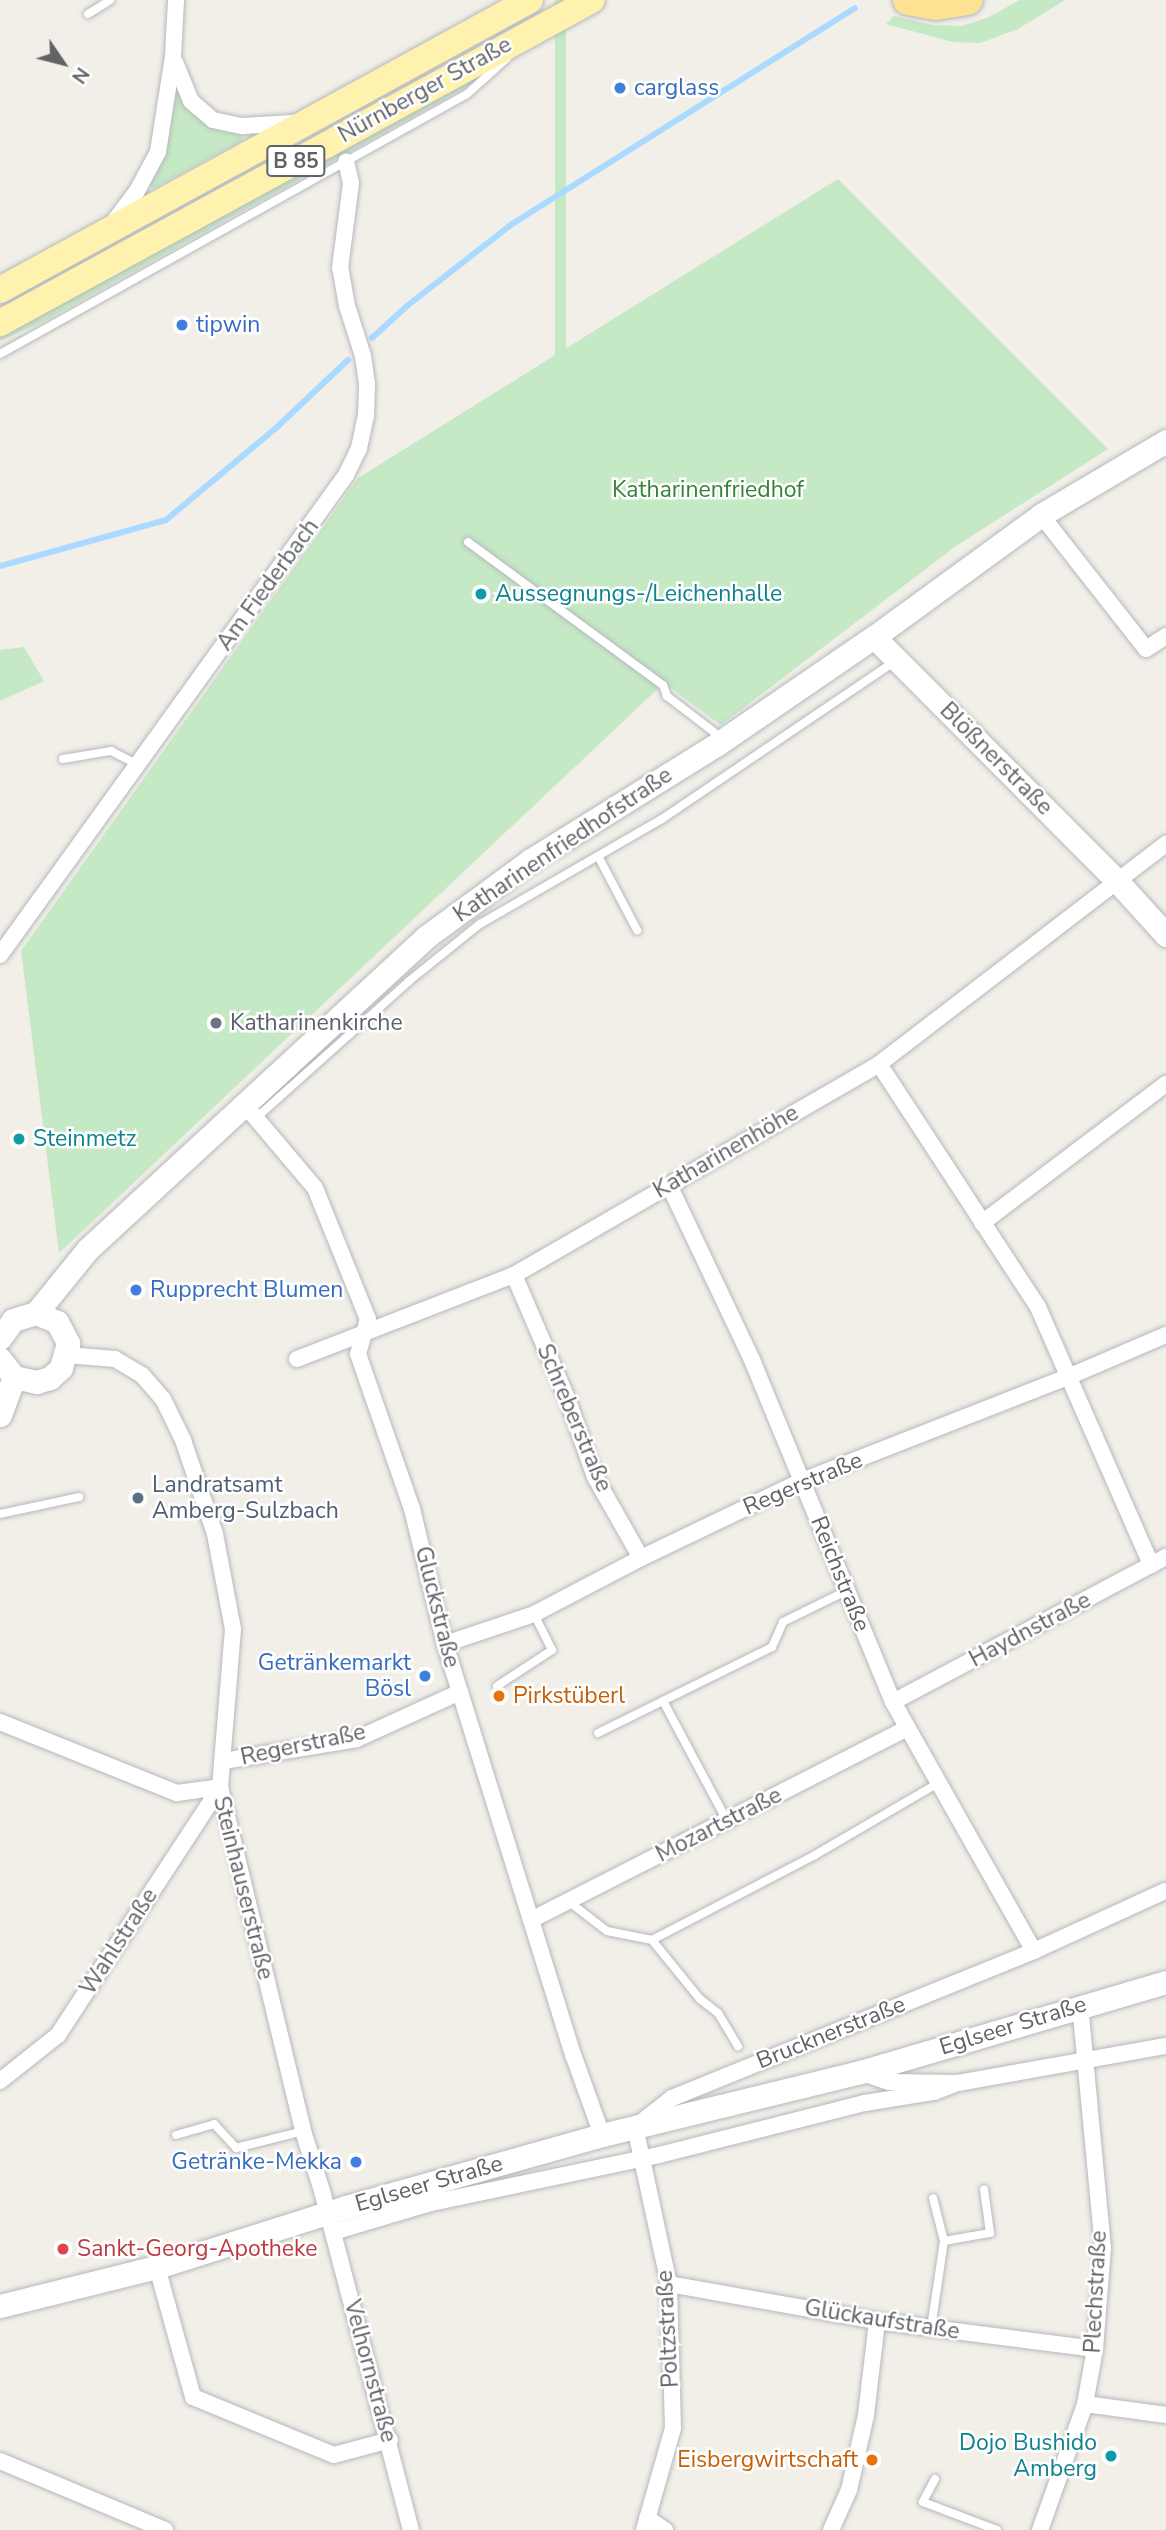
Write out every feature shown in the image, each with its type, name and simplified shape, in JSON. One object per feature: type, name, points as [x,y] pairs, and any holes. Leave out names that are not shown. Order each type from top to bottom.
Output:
[{"type":"highway","points":[[908,0],[936,5],[968,0]]},
{"type":"main road","name":"Nürnberger Straße","points":[[0,290],[530,0]]},
{"type":"main road","name":"Nürnberger Straße","points":[[0,323],[592,0]]},
{"type":"street","points":[[106,231],[137,191],[158,152],[173,57],[176,0]]},
{"type":"street","points":[[173,57],[181,83],[191,101],[213,120],[242,126],[306,122]]},
{"type":"street","name":"Am Fiederbach","points":[[0,955],[346,475],[359,448],[366,416],[367,384],[363,356],[347,306],[341,268],[351,183],[346,162]]},
{"type":"street","name":"Katharinenfriedhofstraße","points":[[36,1313],[89,1249],[250,1111],[426,937],[531,860],[716,745],[874,637],[1041,515],[1166,441]]},
{"type":"street","points":[[1041,515],[1146,649],[1166,636]]},
{"type":"street","name":"Blößnerstraße","points":[[874,637],[1117,881],[1166,935]]},
{"type":"street","points":[[1117,881],[1166,844]]},
{"type":"street","name":"Katharinenhöhe","points":[[297,1359],[514,1275],[879,1064],[1117,881]]},
{"type":"street","points":[[879,1064],[1038,1307],[1068,1377],[1159,1561]]},
{"type":"street","points":[[982,1223],[1166,1084]]},
{"type":"street","name":"Gluckstraße","points":[[250,1111],[315,1188],[368,1319],[358,1354],[412,1509],[444,1644],[574,2057],[602,2135]]},
{"type":"street","name":"Reichstraße","points":[[669,1185],[752,1360],[893,1702],[1034,1951]]},
{"type":"street","name":"Schreberstraße","points":[[514,1275],[567,1398],[595,1477],[641,1558]]},
{"type":"street","points":[[0,1338],[13,1320],[36,1313],[47,1316],[64,1332],[67,1355],[61,1368],[50,1378],[37,1382],[14,1377],[0,1359]]},
{"type":"street","name":"Regerstraße","points":[[444,1644],[534,1614],[641,1558],[802,1481],[1068,1377],[1166,1335]]},
{"type":"street","points":[[67,1355],[115,1359],[142,1375],[163,1399],[183,1440],[215,1534],[233,1629],[220,1787]]},
{"type":"street","points":[[0,1415],[14,1377]]},
{"type":"street","name":"Haydnstraße","points":[[893,1702],[1159,1561]]},
{"type":"street","name":"Regerstraße","points":[[223,1761],[356,1739],[460,1692]]},
{"type":"street","name":"Steinhauserstraße","points":[[0,1722],[177,1793],[220,1787],[303,2131],[331,2223]]},
{"type":"street","name":"Mozartstraße","points":[[531,1920],[906,1729]]},
{"type":"street","name":"Wahlstraße","points":[[0,2081],[58,2035],[220,1787]]},
{"type":"street","name":"Brucknerstraße","points":[[635,2127],[672,2098],[1034,1951],[1165,1891]]},
{"type":"street","name":"Eglseer Straße","points":[[331,2223],[602,2135],[860,2072],[1080,2005],[1166,1982]]},
{"type":"street","name":"Plechstraße","points":[[1040,2530],[1085,2404],[1095,2349],[1103,2248],[1088,2062],[1080,2005]]},
{"type":"street","name":"Eglseer Straße","points":[[860,2072],[889,2082],[958,2082],[1088,2062],[1166,2046]]},
{"type":"street","name":"Eglseer Straße","points":[[0,2306],[331,2223],[642,2158],[865,2103],[934,2092],[958,2082]]},
{"type":"street","name":"Poltzstraße","points":[[635,2127],[669,2284],[673,2428],[645,2524]]},
{"type":"street","name":"Velhornstraße","points":[[331,2223],[390,2440],[411,2530]]},
{"type":"street","points":[[157,2267],[193,2397],[334,2455],[390,2440]]},
{"type":"street","name":"Glückaufstraße","points":[[669,2284],[877,2321],[1095,2349]]},
{"type":"street","points":[[831,2530],[849,2490],[866,2415],[877,2321]]},
{"type":"street","points":[[1085,2404],[1166,2415]]},
{"type":"street","points":[[0,2461],[165,2530]]},
{"type":"street","points":[[645,2524],[665,2530]]},
{"type":"lane","points":[[88,14],[110,0]]},
{"type":"lane","points":[[0,354],[467,94],[495,70],[527,34]]},
{"type":"lane","points":[[468,542],[663,685],[667,696],[714,732]]},
{"type":"lane","points":[[250,1111],[480,924],[598,856],[760,755],[897,660]]},
{"type":"lane","points":[[63,759],[110,751],[138,765]]},
{"type":"lane","points":[[598,856],[637,930]]},
{"type":"lane","points":[[0,1514],[79,1497]]},
{"type":"lane","points":[[598,1733],[772,1647],[783,1622],[846,1591]]},
{"type":"lane","points":[[497,1686],[552,1650],[534,1614]]},
{"type":"lane","points":[[663,1701],[727,1821]]},
{"type":"lane","points":[[568,1901],[607,1931],[652,1940],[816,1855],[938,1783]]},
{"type":"lane","points":[[652,1940],[700,1999],[718,2013],[738,2046]]},
{"type":"lane","points":[[176,2135],[214,2124],[236,2148],[303,2131]]},
{"type":"lane","points":[[944,2242],[990,2234],[984,2189]]},
{"type":"lane","points":[[931,2328],[944,2242],[933,2197]]},
{"type":"lane","points":[[935,2479],[923,2502],[998,2530]]},
{"type":"green space","points":[[555,0],[566,0],[566,633],[555,633]]},
{"type":"green space","points":[[1020,0],[1065,0],[1018,29],[980,43],[953,42],[886,24],[894,16],[933,25],[961,26],[987,18]]},
{"type":"green space","points":[[475,78],[473,83],[43,322],[0,341],[0,338],[57,306]]},
{"type":"green space","points":[[178,91],[189,111],[202,121],[219,131],[242,135],[243,140],[153,189],[148,183],[171,94]]},
{"type":"green space","name":"Katharinenfriedhof","points":[[838,179],[1108,449],[956,546],[721,725],[664,683],[59,1253],[21,951],[358,478]]},
{"type":"green space","points":[[24,647],[44,681],[0,701],[0,650]]},
{"type":"waterway","points":[[372,338],[407,306],[512,224],[855,8]]},
{"type":"waterway","points":[[0,566],[166,520],[276,428],[348,360]]},
{"type":"place","name":"carglass","points":[[620,88]]},
{"type":"place","name":"tipwin","points":[[182,325]]},
{"type":"place","name":"Aussegnungs-/Leichenhalle","points":[[481,594]]},
{"type":"place","name":"Katharinenkirche","points":[[216,1023]]},
{"type":"place","name":"Steinmetz","points":[[19,1139]]},
{"type":"place","name":"Rupprecht Blumen","points":[[136,1290]]},
{"type":"place","name":"Landratsamt Amberg-Sulzbach","points":[[138,1498]]},
{"type":"place","name":"Getränkemarkt Bösl","points":[[425,1676]]},
{"type":"place","name":"Pirkstüberl","points":[[499,1696]]},
{"type":"place","name":"Getränke-Mekka","points":[[356,2162]]},
{"type":"place","name":"Sankt-Georg-Apotheke","points":[[63,2249]]},
{"type":"place","name":"Dojo Bushido Amberg","points":[[1111,2456]]},
{"type":"place","name":"Eisbergwirtschaft","points":[[872,2460]]}]
